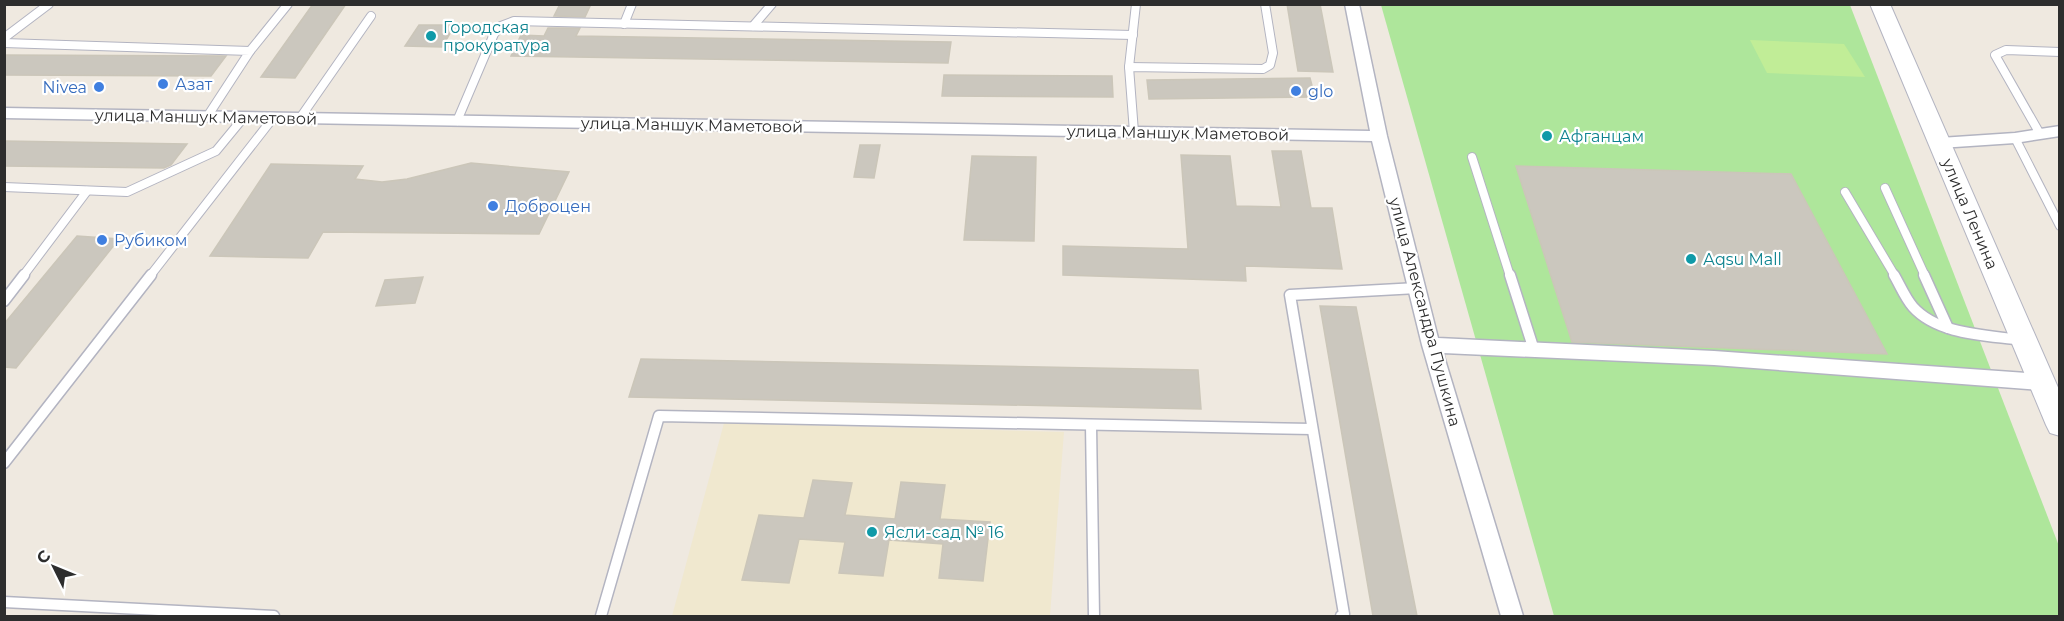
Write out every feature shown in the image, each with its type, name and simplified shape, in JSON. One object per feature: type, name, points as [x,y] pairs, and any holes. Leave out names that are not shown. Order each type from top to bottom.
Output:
[{"type":"street","name":"улица Александра Пушкина","points":[[1353,4],[1379,136],[1431,345],[1512,616]]},
{"type":"street","name":"улица Ленина","points":[[1880,4],[2060,425]]},
{"type":"street","name":"улица Маншук Маметовой","points":[[4,113],[1379,136]]},
{"type":"street","points":[[1940,143],[2014,138],[2060,131]]},
{"type":"street","points":[[1431,345],[1714,358],[2041,382]]},
{"type":"lane","points":[[4,38],[49,4]]},
{"type":"lane","points":[[207,117],[250,51],[288,4]]},
{"type":"lane","points":[[624,24],[632,4]]},
{"type":"lane","points":[[753,26],[772,4]]},
{"type":"lane","points":[[1134,132],[1129,67],[1136,4]]},
{"type":"lane","points":[[1129,67],[1263,69],[1270,64],[1273,52],[1265,4]]},
{"type":"lane","points":[[300,118],[371,16]]},
{"type":"lane","points":[[457,121],[494,34],[501,26],[514,21],[1133,35]]},
{"type":"lane","points":[[4,43],[250,51]]},
{"type":"lane","points":[[2040,134],[1995,55],[2006,50],[2060,52]]},
{"type":"lane","points":[[4,187],[127,192],[216,151],[244,117]]},
{"type":"lane","points":[[4,463],[273,118]]},
{"type":"lane","points":[[2014,138],[2060,226]]},
{"type":"lane","points":[[1472,157],[1534,350]]},
{"type":"lane","points":[[1885,188],[1948,328]]},
{"type":"lane","points":[[4,301],[87,191]]},
{"type":"lane","points":[[1845,192],[1913,308],[1923,317],[1948,328],[2023,340]]},
{"type":"lane","points":[[1341,616],[1344,614],[1290,295],[1417,288]]},
{"type":"lane","points":[[601,616],[659,416],[1312,429]]},
{"type":"lane","points":[[1091,425],[1094,616]]},
{"type":"lane","points":[[4,602],[274,616]]},
{"type":"shaded area","points":[[724,423],[1064,432],[1050,616],[672,616]]},
{"type":"green space","points":[[1381,5],[1850,5],[2059,546],[2059,616],[1554,616]]},
{"type":"green space","points":[[1750,40],[1844,44],[1865,77],[1767,73]]},
{"type":"building","points":[[313,4],[346,4],[295,78],[261,77]]},
{"type":"building","points":[[560,4],[591,4],[585,17],[554,16]]},
{"type":"building","points":[[1287,4],[1320,4],[1333,72],[1298,71]]},
{"type":"building","name":"Городская прокуратура","points":[[419,25],[455,25],[442,47],[405,46]]},
{"type":"building","points":[[548,28],[580,28],[576,36],[951,42],[948,63],[511,56],[521,35],[544,36]]},
{"type":"building","points":[[4,55],[226,56],[211,76],[4,75]]},
{"type":"building","points":[[944,75],[1112,76],[1113,97],[942,96]]},
{"type":"building","points":[[1310,78],[1315,97],[1149,99],[1147,80]]},
{"type":"building","points":[[4,141],[187,144],[171,165],[164,168],[4,166]]},
{"type":"building","points":[[860,145],[880,145],[874,178],[854,177]]},
{"type":"building","points":[[1272,151],[1301,151],[1311,208],[1332,208],[1342,269],[1245,266],[1246,281],[1063,275],[1063,246],[1188,249],[1181,155],[1230,156],[1236,206],[1281,207]]},
{"type":"building","points":[[972,156],[1036,157],[1034,241],[964,240]]},
{"type":"building","points":[[471,163],[569,172],[539,234],[323,232],[308,258],[210,256],[271,164],[363,166],[355,179],[382,182],[407,179]]},
{"type":"building","name":"Аqsu Mall","points":[[1516,166],[1791,174],[1887,354],[1572,342]]},
{"type":"building","points":[[77,236],[119,239],[16,368],[4,367],[4,324]]},
{"type":"building","points":[[423,277],[415,303],[376,306],[385,280]]},
{"type":"building","points":[[1320,306],[1356,307],[1417,616],[1373,616]]},
{"type":"building","points":[[641,359],[1198,370],[1201,409],[629,397]]},
{"type":"building","name":"Ясли-сад № 16","points":[[813,480],[852,483],[845,515],[895,519],[901,482],[945,485],[940,519],[990,522],[983,581],[939,578],[943,544],[889,540],[883,576],[839,573],[845,542],[799,539],[789,583],[742,580],[759,515],[804,518]]},
{"type":"place","name":"Городская прокуратура","points":[[431,36]]},
{"type":"place","name":"Азат","points":[[163,84]]},
{"type":"place","name":"Nivea","points":[[99,87]]},
{"type":"place","name":"glo","points":[[1296,91]]},
{"type":"place","name":"Афганцам","points":[[1547,136]]},
{"type":"place","name":"Доброцен","points":[[493,206]]},
{"type":"place","name":"Рубиком","points":[[102,240]]},
{"type":"place","name":"Аqsu Mall","points":[[1691,259]]},
{"type":"place","name":"Ясли-сад № 16","points":[[872,532]]}]
